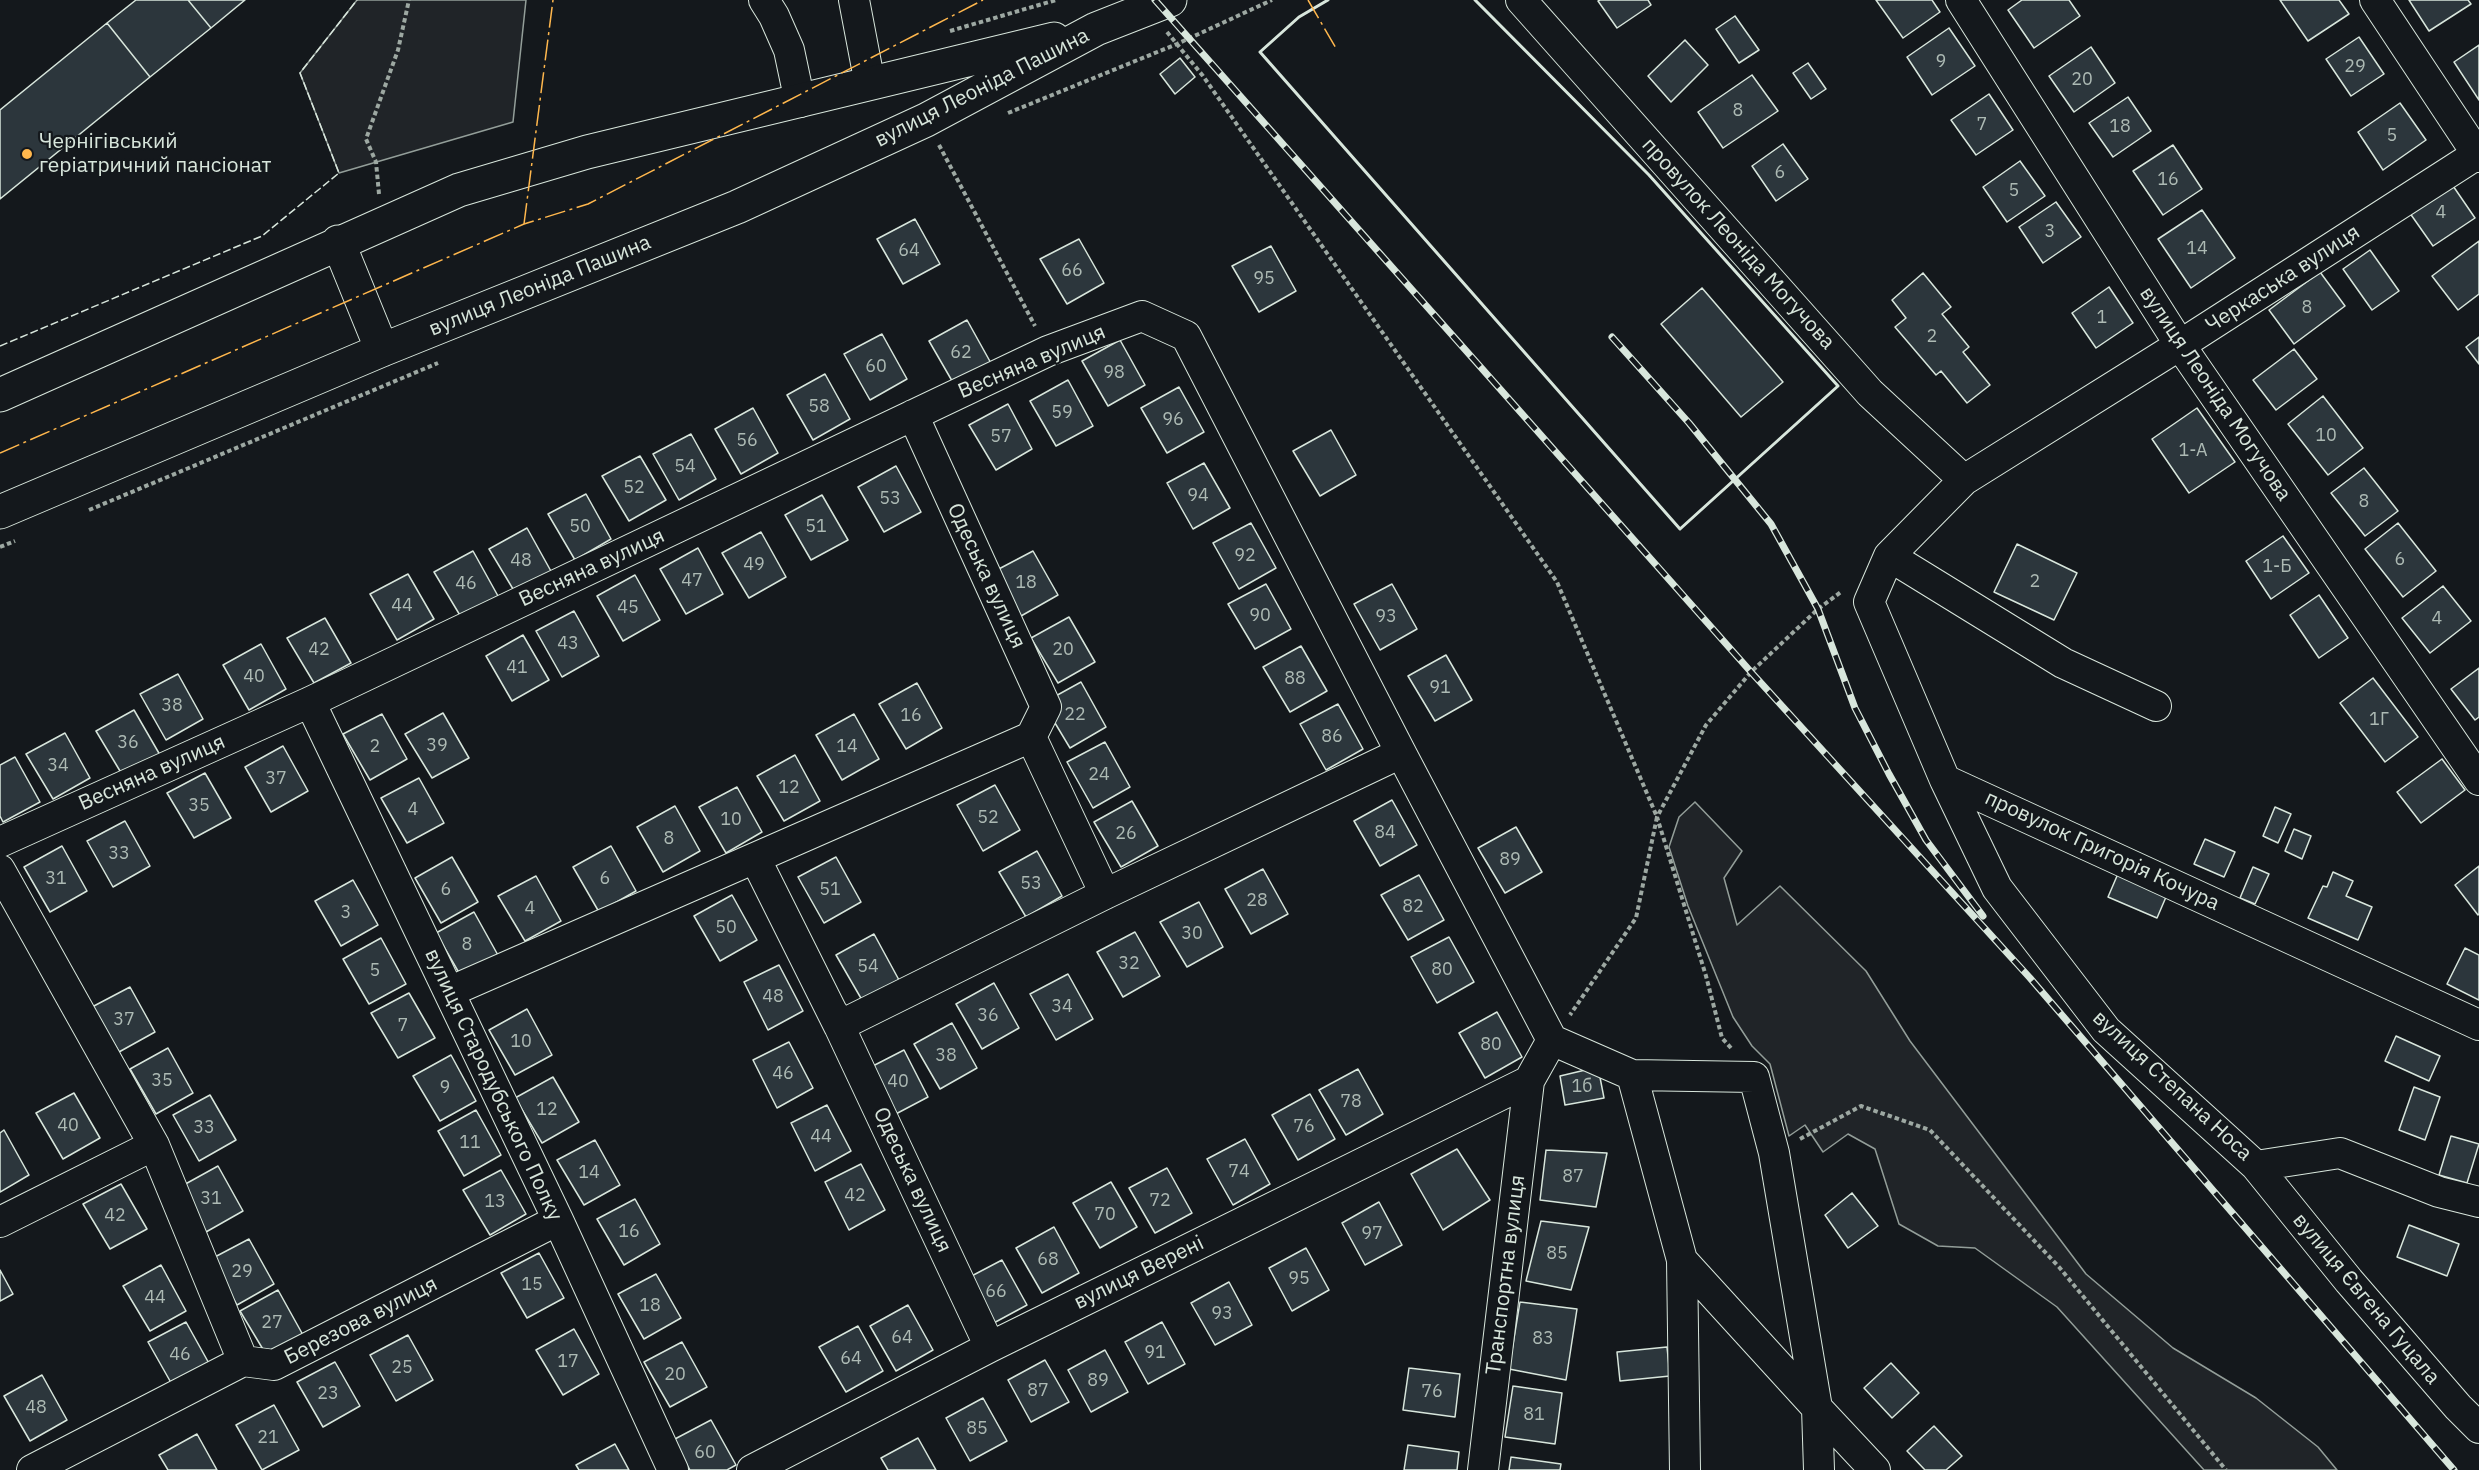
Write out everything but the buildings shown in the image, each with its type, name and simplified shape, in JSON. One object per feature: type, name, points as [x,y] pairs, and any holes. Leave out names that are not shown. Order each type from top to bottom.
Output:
[{"type":"main road","points":[[1096,29],[1159,4]]},
{"type":"main road","name":"вулиця Леоніда Пашина","points":[[0,394],[459,190],[587,152],[1096,29]]},
{"type":"main road","name":"вулиця Леоніда Пашина","points":[[0,512],[382,350],[737,207],[926,120],[1096,29]]},
{"type":"main road","points":[[338,242],[382,350]]},
{"type":"street","points":[[764,0],[789,50],[800,102]]},
{"type":"street","points":[[854,0],[870,84]]},
{"type":"street","name":"провулок Леоніда Могучова","points":[[1521,0],[1870,393],[1964,480]]},
{"type":"street","name":"вулиця Леоніда Могучова","points":[[1961,0],[2180,345],[2479,780]]},
{"type":"street","points":[[2375,0],[2478,155]]},
{"type":"street","name":"Черкаська вулиця","points":[[1888,556],[1964,480],[2478,155]]},
{"type":"street","name":"Весняна вулиця","points":[[0,842],[310,702],[1048,351],[1142,316],[1186,336],[1401,753]]},
{"type":"street","name":"Одеська вулиця","points":[[913,415],[1046,707],[1031,737]]},
{"type":"street","points":[[1945,780],[1869,602],[1888,556],[2063,663],[2156,706]]},
{"type":"street","name":"вулиця Стародубського Полку","points":[[310,702],[558,1220],[673,1470]]},
{"type":"street","points":[[449,992],[1031,737],[1105,894]]},
{"type":"street","points":[[833,1013],[839,1026],[1105,894],[1401,753],[1552,1040],[1632,1075],[1754,1077],[1774,1153],[1817,1408],[1819,1470]]},
{"type":"street","name":"провулок Григорія Кочура","points":[[1945,780],[2479,1024]]},
{"type":"street","name":"вулиця Степана Носа","points":[[1945,780],[1997,888],[2106,1030],[2256,1166],[2340,1153],[2439,1192],[2479,1202]]},
{"type":"street","name":"Одеська вулиця","points":[[755,858],[833,1013],[990,1347]]},
{"type":"street","points":[[0,870],[154,1145],[243,1361],[32,1470]]},
{"type":"street","points":[[1529,1081],[1552,1040]]},
{"type":"street","points":[[1632,1075],[1682,1260],[1685,1470]]},
{"type":"street","name":"вулиця Верені","points":[[752,1470],[990,1347],[1529,1081]]},
{"type":"street","name":"Транспортна вулиця","points":[[1483,1470],[1529,1081]]},
{"type":"street","points":[[0,1222],[154,1145]]},
{"type":"street","name":"вулиця Євгена Гуцала","points":[[2256,1166],[2349,1281],[2458,1407],[2479,1428]]},
{"type":"street","name":"Березова вулиця","points":[[243,1361],[274,1365],[558,1220]]},
{"type":"street","points":[[1682,1260],[1875,1470]]},
{"type":"path","points":[[379,197],[376,162],[366,139],[398,50],[410,0]]},
{"type":"path","points":[[1159,4],[1203,76],[1557,582],[1657,817],[1706,976],[1722,1038],[1754,1077]]},
{"type":"path","points":[[926,120],[1048,351]]},
{"type":"path","points":[[1552,1040],[1636,918],[1657,817],[1706,725],[1751,672],[1818,609],[1845,589]]},
{"type":"path","points":[[1774,1153],[1861,1106],[1930,1130],[2059,1267],[2226,1470]]},
{"type":"shaded area","points":[[357,0],[526,0],[513,122],[339,173],[300,73]]},
{"type":"shaded area","points":[[1695,802],[1742,851],[1724,878],[1737,925],[1780,886],[1866,971],[1910,1041],[2086,1274],[2173,1348],[2256,1398],[2318,1447],[2337,1470],[2204,1470],[2057,1307],[1975,1248],[1938,1246],[1899,1224],[1875,1149],[1848,1134],[1823,1152],[1805,1125],[1789,1136],[1770,1064],[1752,1046],[1733,1017],[1688,906],[1669,847],[1679,817]]},
{"type":"railway","points":[[1155,0],[1751,672],[2030,978],[2454,1470]]},
{"type":"railway","points":[[1612,337],[1689,423],[1771,524],[1818,609],[1855,708],[1889,774],[1926,840],[1983,916]]},
{"type":"fence","points":[[0,346],[262,236],[339,173],[300,73],[357,0]]},
{"type":"wall","points":[[1328,0],[1299,17],[1260,52],[1680,529],[1838,386],[1649,175],[1475,0]]},
{"type":"power","points":[[524,224],[553,0]]},
{"type":"power","points":[[0,453],[524,224],[588,204],[983,0]]},
{"type":"power","points":[[1308,0],[1337,50]]},
{"type":"place","name":"Чернігівський геріатричний пансіонат","points":[[27,154]]}]
